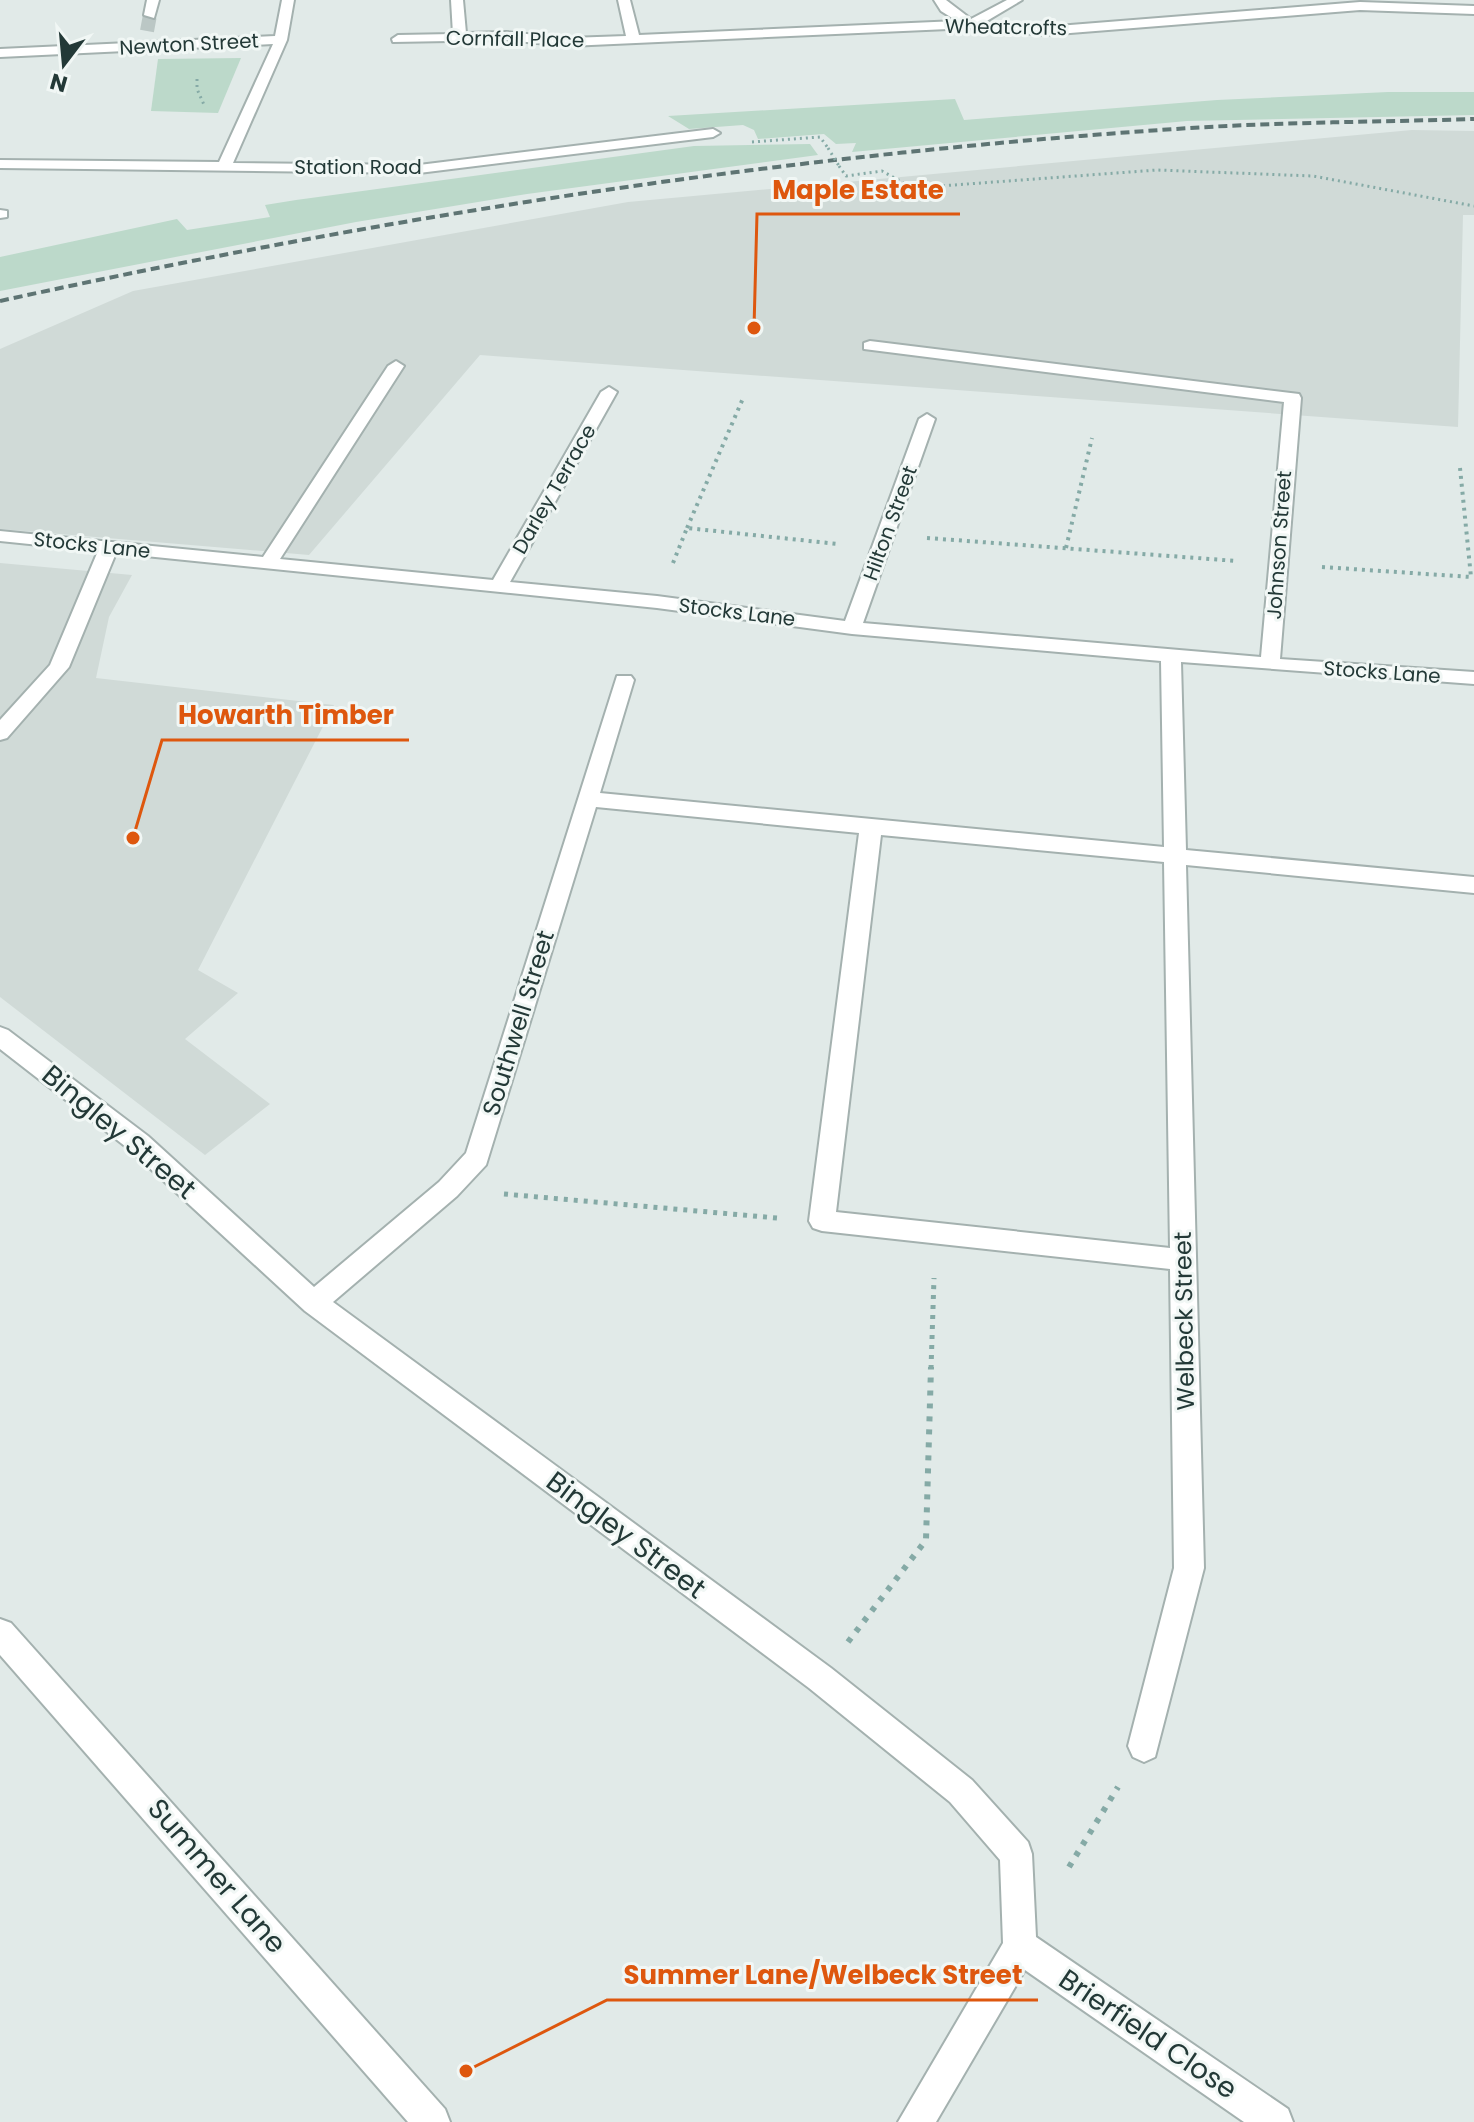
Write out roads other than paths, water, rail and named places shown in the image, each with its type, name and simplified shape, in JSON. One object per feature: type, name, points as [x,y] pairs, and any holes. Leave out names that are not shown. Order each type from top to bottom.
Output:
[{"type":"street","points":[[150,15],[153,0]]},
{"type":"street","points":[[224,167],[281,40],[288,0]]},
{"type":"street","points":[[457,0],[462,41]]},
{"type":"street","points":[[624,0],[633,38]]},
{"type":"street","points":[[940,0],[945,8],[971,24],[1016,0]]},
{"type":"street","name":"Wheatcrofts","points":[[633,38],[971,24],[1045,31],[1360,6],[1474,10]]},
{"type":"street","points":[[143,46],[147,31]]},
{"type":"street","name":"Cornfall Place","points":[[398,39],[462,41],[506,36],[569,42],[633,38]]},
{"type":"street","name":"Newton Street","points":[[0,53],[281,40]]},
{"type":"street","name":"Station Road","points":[[0,164],[419,169],[713,133]]},
{"type":"street","name":"Johnson Street","points":[[870,346],[1293,398],[1288,425],[1270,664]]},
{"type":"street","points":[[268,563],[396,366]]},
{"type":"street","name":"Darley Terrace","points":[[499,585],[609,392]]},
{"type":"street","name":"Hilton Street","points":[[852,628],[927,419]]},
{"type":"street","name":"Stocks Lane","points":[[0,536],[657,602],[852,628],[1474,678]]},
{"type":"street","points":[[0,733],[59,667],[109,547]]},
{"type":"street","name":"Welbeck Street","points":[[1144,1746],[1189,1568],[1171,654]]},
{"type":"street","name":"Southwell Street","points":[[314,1303],[448,1189],[477,1158],[624,680]]},
{"type":"street","points":[[587,799],[1474,885]]},
{"type":"street","points":[[871,826],[822,1221],[1183,1260]]},
{"type":"street","name":"Bingley Street","points":[[0,1036],[139,1143],[314,1303],[820,1678],[961,1791],[1016,1854],[1020,1946]]},
{"type":"street","name":"Summer Lane","points":[[0,1633],[432,2122]]},
{"type":"street","points":[[916,2122],[1020,1946]]},
{"type":"street","name":"Brierfield Close","points":[[1020,1946],[1275,2122]]},
{"type":"tunnel","points":[[147,31],[150,15]]},
{"type":"railway","points":[[0,301],[295,241],[443,215],[741,171],[1040,139],[1190,128],[1474,119]]},
{"type":"place","name":"Maple Estate","points":[[754,328]]},
{"type":"place","name":"Howarth Timber","points":[[133,838]]},
{"type":"place","name":"Summer Lane/Welbeck Street","points":[[466,2071]]}]
